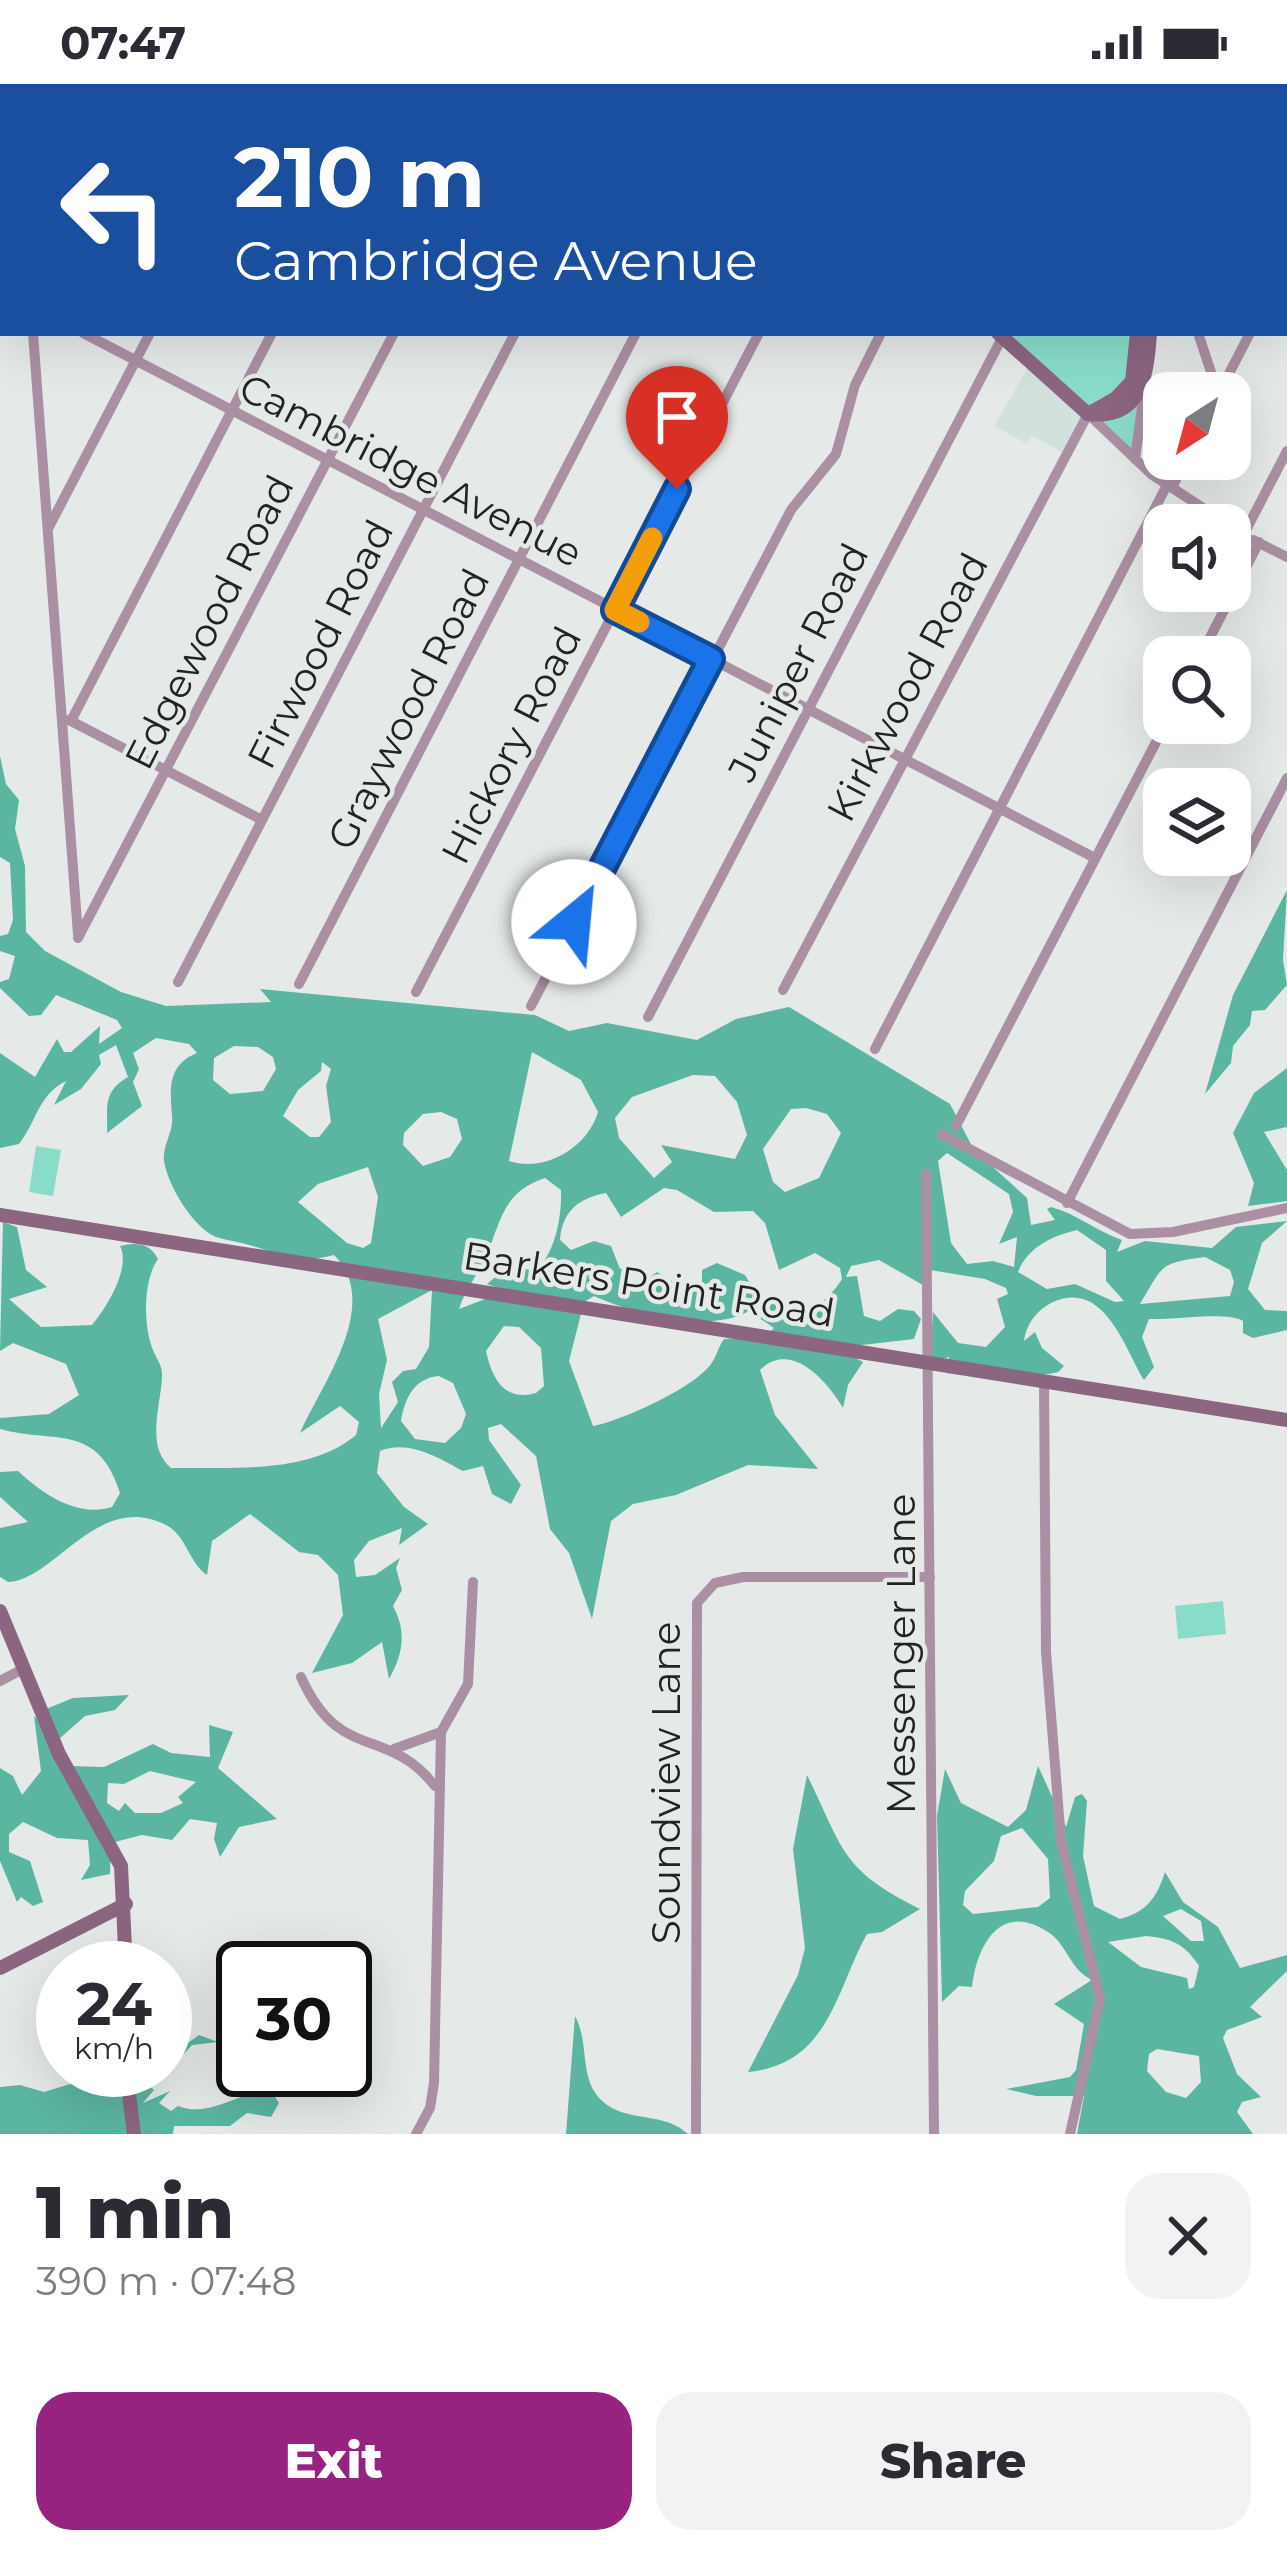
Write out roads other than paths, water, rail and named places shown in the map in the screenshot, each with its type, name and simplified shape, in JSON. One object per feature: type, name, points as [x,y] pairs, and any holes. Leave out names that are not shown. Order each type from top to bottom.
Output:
[{"type":"street","points":[[33,336],[66,718]]},
{"type":"street","name":"Cambridge Avenue","points":[[89,336],[1095,858]]},
{"type":"street","points":[[47,531],[148,336]]},
{"type":"street","points":[[66,718],[270,336]]},
{"type":"street","name":"Edgewood Road","points":[[66,718],[78,938],[392,336]]},
{"type":"street","name":"Firwood Road","points":[[178,982],[513,336]]},
{"type":"street","name":"Graywood Road","points":[[299,984],[635,336]]},
{"type":"street","name":"Hickory Road","points":[[416,992],[757,336]]},
{"type":"street","points":[[531,1006],[790,510],[836,454],[855,385],[880,336]]},
{"type":"street","name":"Juniper Road","points":[[648,1017],[999,336]]},
{"type":"street","points":[[1002,336],[1135,459],[1196,504]]},
{"type":"street","points":[[1088,414],[1117,398],[1132,381],[1137,336]]},
{"type":"street","points":[[1147,372],[1150,336]]},
{"type":"street","points":[[1199,336],[1212,372]]},
{"type":"street","points":[[1230,372],[1248,336]]},
{"type":"street","points":[[1088,414],[1107,415],[1130,405],[1143,380]]},
{"type":"street","points":[[1135,459],[1143,401]]},
{"type":"street","name":"Kirkwood Road","points":[[783,990],[1088,414]]},
{"type":"street","points":[[1251,521],[1287,451]]},
{"type":"street","points":[[875,1049],[1173,480]]},
{"type":"street","points":[[1251,538],[1287,557]]},
{"type":"street","points":[[1211,636],[1258,542]]},
{"type":"street","points":[[66,718],[262,820]]},
{"type":"street","points":[[956,1126],[1155,744]]},
{"type":"street","points":[[1067,1203],[1287,778]]},
{"type":"street","points":[[941,1134],[1119,1231],[1141,1236],[1287,1208]]},
{"type":"street","name":"Messenger Lane","points":[[926,1174],[934,2134]]},
{"type":"street","name":"Barkers Point Road","points":[[0,1215],[1287,1420]]},
{"type":"street","points":[[1044,1380],[1046,1652],[1059,1819],[1071,1891],[1097,1968],[1100,1999],[1070,2134]]},
{"type":"street","name":"Soundview Lane","points":[[696,2134],[697,1603],[715,1583],[743,1576],[930,1577]]},
{"type":"street","points":[[416,2134],[430,2108],[434,2083],[435,1786],[440,1732],[468,1684],[473,1582]]},
{"type":"street","points":[[0,1611],[59,1754],[113,1847],[126,1904],[126,1941]]},
{"type":"street","points":[[0,1681],[23,1670]]},
{"type":"street","points":[[301,1677],[331,1726],[353,1739],[394,1749],[435,1786]]},
{"type":"street","points":[[394,1749],[440,1732]]},
{"type":"street","points":[[0,1968],[126,1904]]},
{"type":"street","points":[[129,2097],[134,2134]]}]
